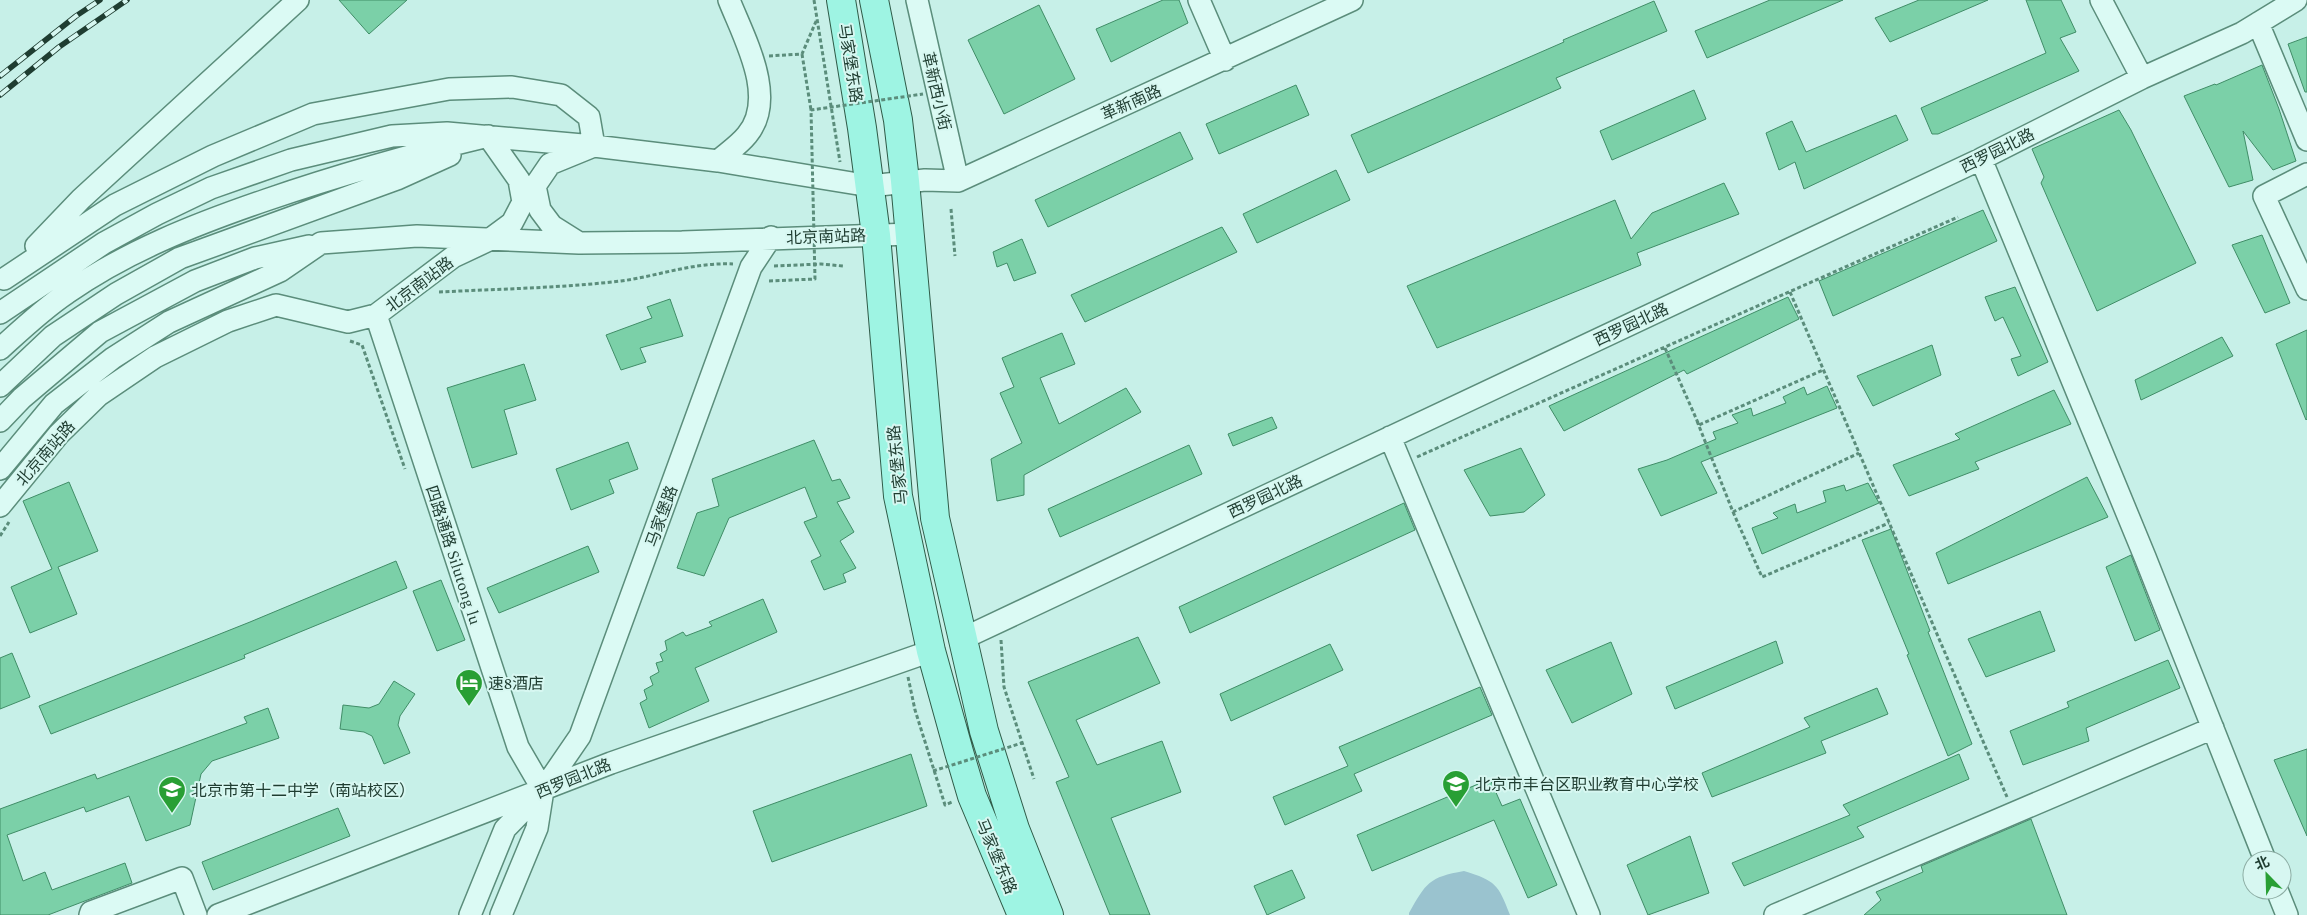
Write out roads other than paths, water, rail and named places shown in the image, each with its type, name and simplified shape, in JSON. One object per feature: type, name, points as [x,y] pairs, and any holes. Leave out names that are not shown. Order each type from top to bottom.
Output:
[{"type":"main road","name":"马家堡东路","points":[[841,0],[876,235],[898,496],[931,651],[972,796],[1022,915]]},
{"type":"main road","name":"马家堡东路","points":[[874,0],[898,120],[911,234],[935,518],[984,731],[1015,829],[1049,915]]},
{"type":"street","points":[[2,281],[81,199],[298,0]]},
{"type":"street","points":[[718,161],[748,135],[759,114],[758,75],[729,0]]},
{"type":"street","name":"革新西小街","points":[[917,0],[958,181]]},
{"type":"street","points":[[1199,0],[1226,60]]},
{"type":"street","name":"革新南路","points":[[870,186],[905,181],[958,181],[1226,60],[1352,0]]},
{"type":"street","points":[[2101,0],[2142,78]]},
{"type":"street","name":"西罗园北路","points":[[962,638],[1981,159],[2142,78],[2242,33],[2296,0]]},
{"type":"street","points":[[2258,23],[2307,140]]},
{"type":"street","points":[[2,281],[67,236],[131,197],[213,156],[313,114],[449,89],[512,87],[561,96],[589,117],[594,146]]},
{"type":"street","points":[[0,313],[104,243],[157,214],[220,185],[290,160],[392,136],[447,132],[594,146],[718,161],[870,186]]},
{"type":"street","points":[[0,349],[66,293],[147,246],[226,214],[311,185],[405,156],[488,136]]},
{"type":"street","points":[[0,422],[22,398],[100,332],[195,281],[255,258],[321,243],[417,236],[488,240],[512,223],[523,202],[519,180],[488,136]]},
{"type":"street","points":[[0,386],[53,336],[116,294],[180,258],[397,179],[488,136]]},
{"type":"street","points":[[579,244],[552,226],[540,210],[535,186],[550,164],[594,146]]},
{"type":"street","points":[[1981,159],[2261,850]]},
{"type":"street","points":[[2307,174],[2264,196],[2307,289]]},
{"type":"street","name":"北京南站路","points":[[5,513],[59,434],[99,395],[164,353],[228,321],[276,305],[348,322],[376,316],[453,257],[488,240],[579,244],[911,234]]},
{"type":"street","name":"马家堡路","points":[[470,915],[504,829],[543,790],[580,736],[751,267],[771,238]]},
{"type":"street","points":[[0,469],[54,404],[113,358],[169,322],[280,271],[321,243]]},
{"type":"street","name":"四路通路 Silutong lu","points":[[376,316],[518,747],[543,790]]},
{"type":"street","points":[[1390,437],[1588,915]]},
{"type":"street","name":"西罗园北路","points":[[218,915],[611,762],[931,651]]},
{"type":"street","points":[[1775,915],[2213,728]]},
{"type":"street","name":"马家堡路","points":[[501,915],[537,828],[543,790]]},
{"type":"street","points":[[90,915],[91,912],[182,878],[196,915]]},
{"type":"street","points":[[2281,900],[2287,915]]},
{"type":"railway","points":[[0,76],[76,16],[100,0]]},
{"type":"railway","points":[[0,95],[59,47],[127,0]]},
{"type":"place","name":"速8酒店","points":[[469,707]]},
{"type":"place","name":"北京市丰台区职业教育中心学校","points":[[1456,808]]},
{"type":"place","name":"北京市第十二中学（南站校区）","points":[[172,814]]}]
